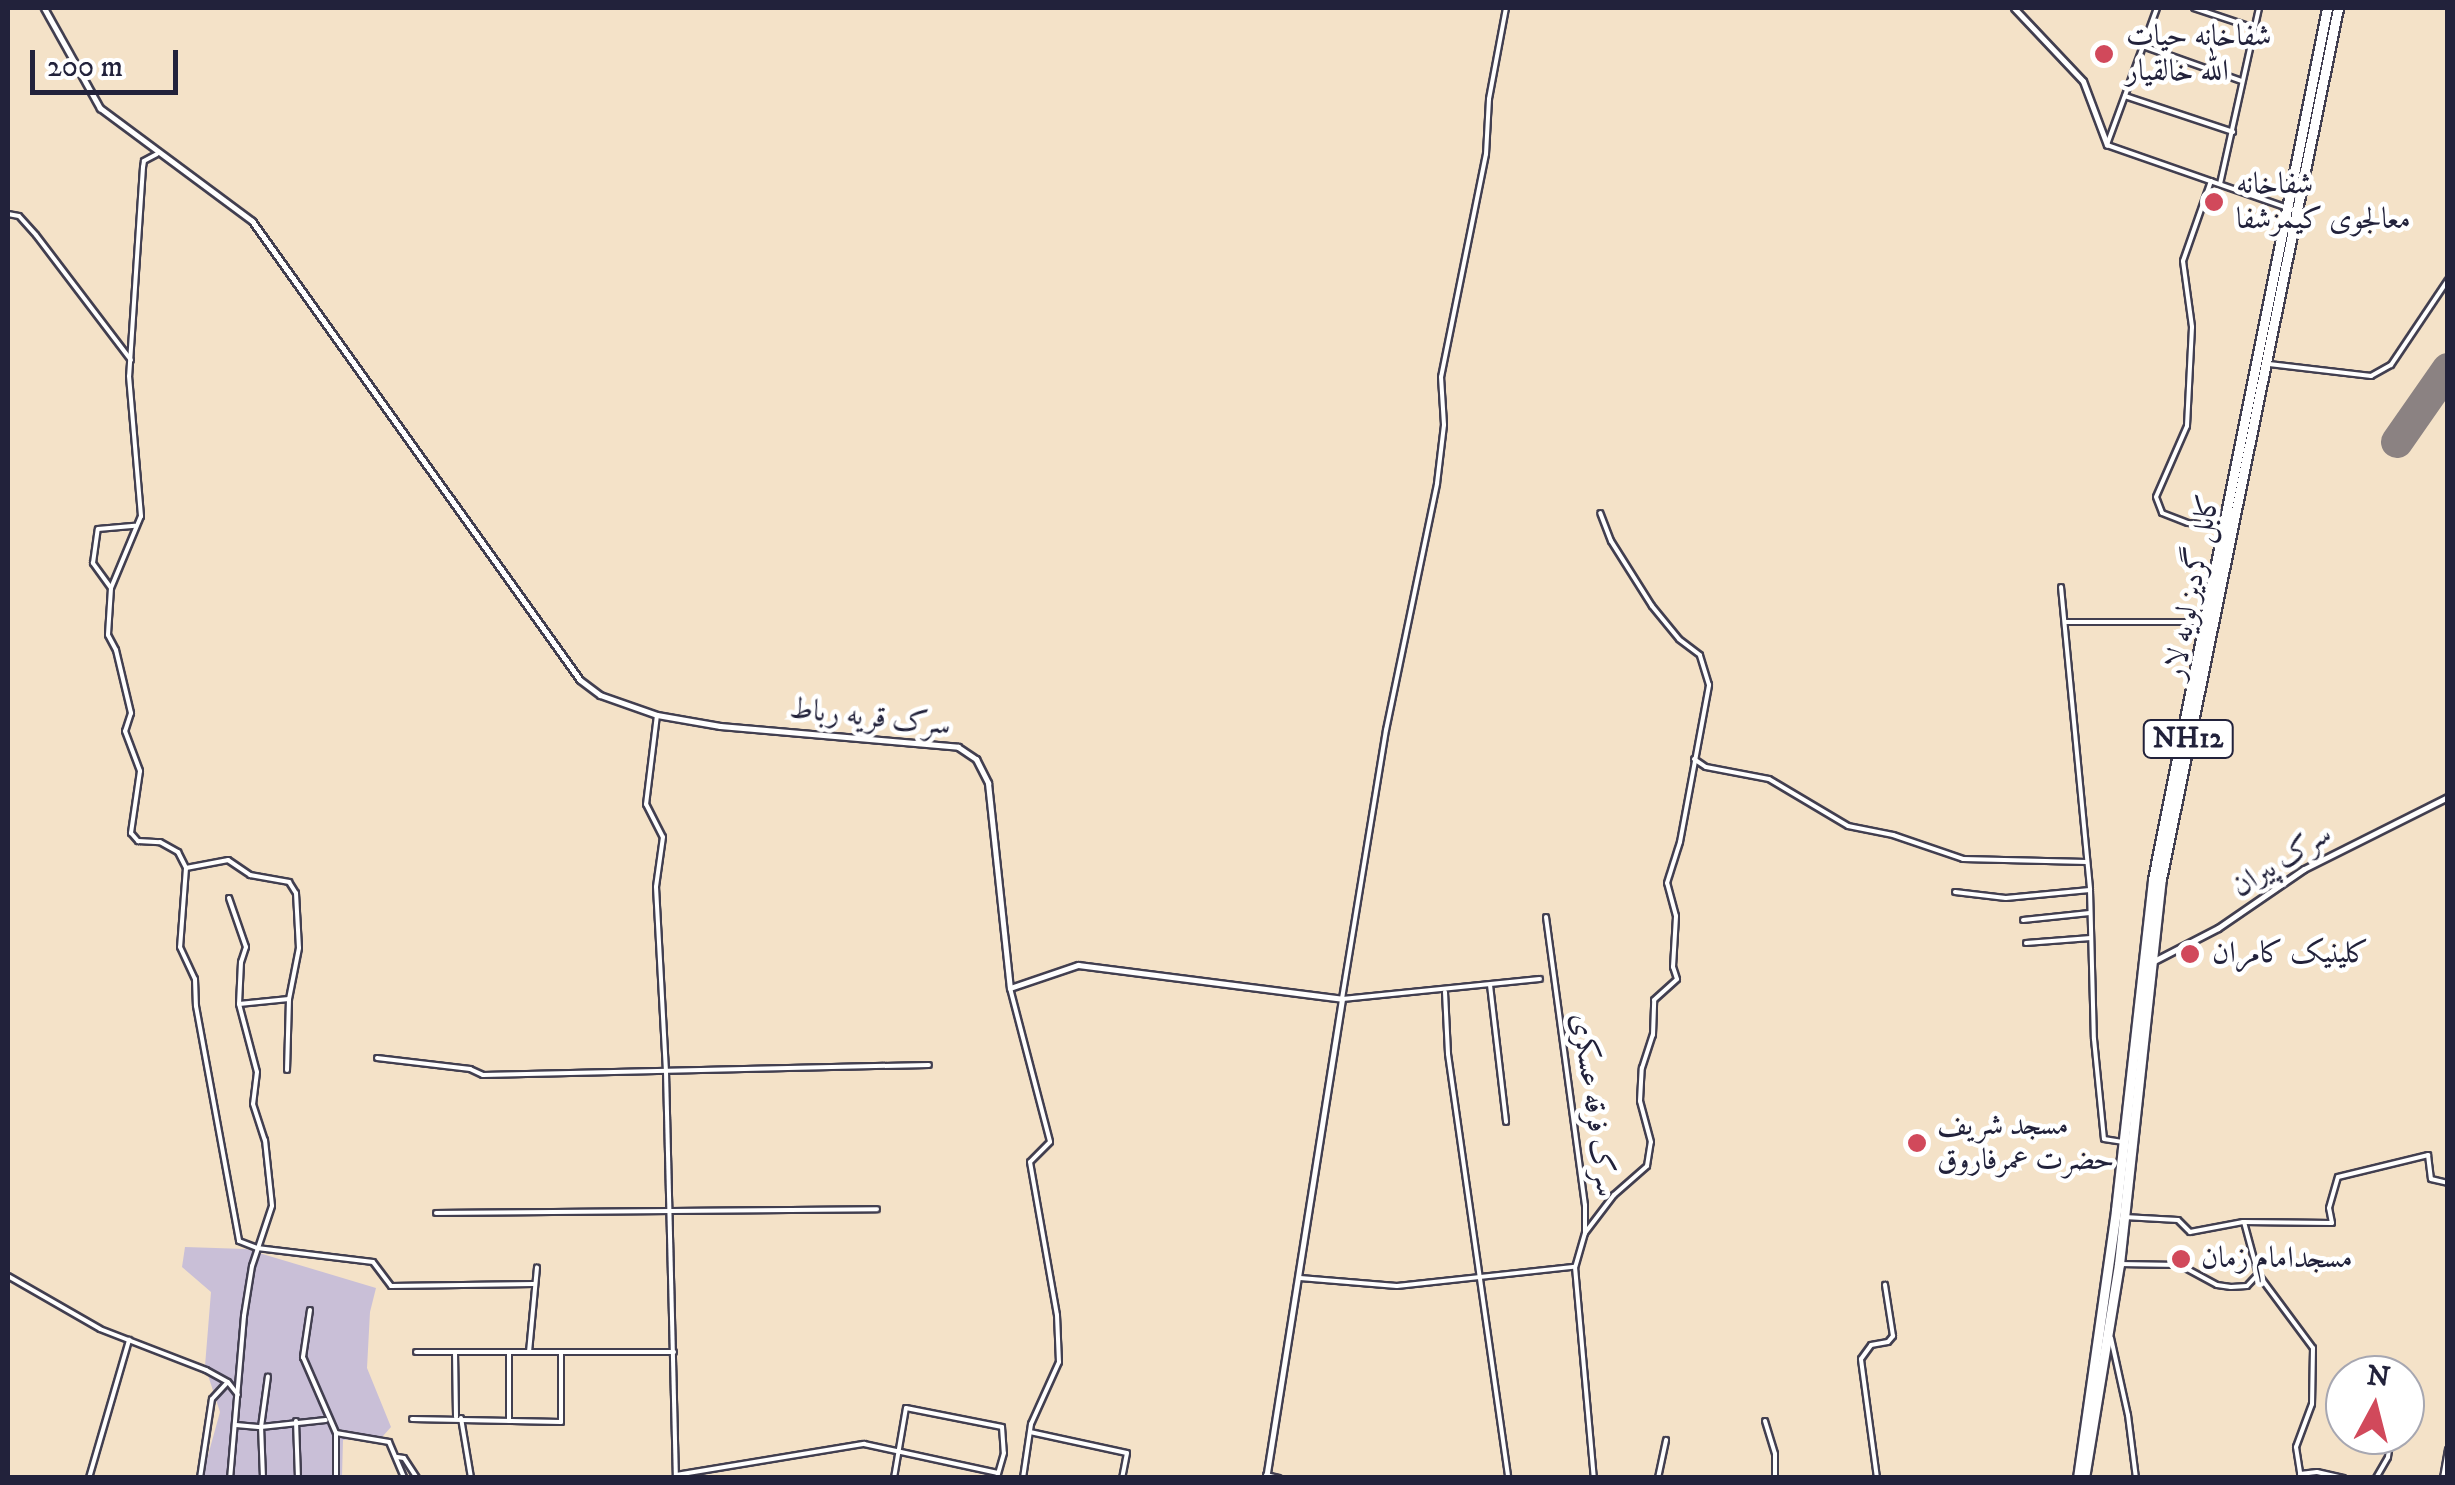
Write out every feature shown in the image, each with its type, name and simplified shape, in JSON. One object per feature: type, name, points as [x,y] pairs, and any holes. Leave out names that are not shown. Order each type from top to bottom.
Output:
[{"type":"highway","name":"کابل گردیز لویه لار","points":[[2081,1478],[2147,965],[2174,803],[2264,363],[2327,8]]},
{"type":"highway","name":"کابل گردیز لویه لار","points":[[2081,1478],[2124,1217],[2153,879],[2222,526],[2338,8]]},
{"type":"street","name":"سرک قریه رباط","points":[[44,8],[100,108],[252,221],[580,680],[600,695],[657,714],[720,726],[958,747],[976,759],[988,783],[1010,988]]},
{"type":"street","points":[[1279,1478],[1266,1476],[1386,730],[1438,484],[1444,424],[1441,378],[1486,154],[1490,100],[1506,8]]},
{"type":"street","points":[[2014,8],[2083,82],[2107,145]]},
{"type":"street","points":[[2107,145],[2157,8]]},
{"type":"street","points":[[2194,8],[2254,28]]},
{"type":"street","points":[[2220,184],[2259,8]]},
{"type":"street","points":[[2143,46],[2243,82]]},
{"type":"street","points":[[2125,96],[2233,132]]},
{"type":"street","points":[[2107,145],[2291,209]]},
{"type":"street","points":[[157,154],[142,167],[131,360],[141,516],[111,588],[108,636],[116,650],[131,712],[125,730],[140,771],[131,833],[138,840],[160,842],[178,852],[186,868],[180,947],[195,978],[196,1006],[238,1242],[258,1248],[373,1262],[391,1286],[534,1284]]},
{"type":"street","points":[[2211,181],[2182,261],[2192,327],[2187,426],[2156,497],[2162,513],[2188,523],[2222,526]]},
{"type":"street","points":[[8,214],[19,216],[36,235],[131,360]]},
{"type":"street","points":[[2264,363],[2371,376],[2390,365],[2448,280]]},
{"type":"street","points":[[1585,1232],[1614,1195],[1647,1166],[1650,1142],[1640,1102],[1642,1068],[1653,1034],[1654,1000],[1677,979],[1672,967],[1676,916],[1667,883],[1680,842],[1706,710],[1705,663],[1652,606],[1611,540],[1600,512]]},
{"type":"street","points":[[111,588],[93,563],[98,529],[136,526]]},
{"type":"street","points":[[2061,587],[2088,862],[2104,1139],[2124,1142]]},
{"type":"street","points":[[2066,622],[2203,622]]},
{"type":"street","points":[[657,714],[646,804],[662,837],[656,888],[666,1072],[676,1476],[864,1444],[898,1453],[998,1475],[1004,1453],[1002,1428],[906,1408],[898,1453],[894,1478]]},
{"type":"street","points":[[1694,759],[1706,767],[1769,779],[1848,826],[1892,835],[1963,859],[2088,862]]},
{"type":"street","name":"سرک پیران","points":[[2147,965],[2218,928],[2304,869],[2448,797]]},
{"type":"street","points":[[186,868],[228,860],[250,875],[289,882],[296,893],[299,948],[289,999],[288,1070]]},
{"type":"street","points":[[1955,892],[2006,898],[2090,890]]},
{"type":"street","points":[[229,898],[246,947],[240,962],[239,1004],[257,1072],[253,1104],[265,1140],[272,1206],[258,1248],[244,1316],[230,1478]]},
{"type":"street","points":[[2024,920],[2090,913]]},
{"type":"street","name":"سرک فرقه عسکری","points":[[1546,917],[1586,1204],[1585,1232],[1575,1267],[1594,1478]]},
{"type":"street","points":[[2026,942],[2091,938]]},
{"type":"street","points":[[1023,1478],[1030,1432],[1059,1362],[1057,1315],[1030,1162],[1050,1142],[1010,988],[1078,965],[1342,999],[1540,980]]},
{"type":"street","points":[[1490,985],[1506,1122]]},
{"type":"street","points":[[1445,990],[1448,1054],[1508,1478]]},
{"type":"street","points":[[239,1004],[289,999]]},
{"type":"street","points":[[377,1058],[483,1074],[929,1065]]},
{"type":"street","points":[[2124,1217],[2178,1220],[2190,1232],[2244,1222],[2332,1222],[2329,1208],[2338,1177],[2428,1156],[2432,1180],[2448,1183]]},
{"type":"street","points":[[436,1213],[877,1209]]},
{"type":"street","points":[[2244,1222],[2258,1274],[2314,1348],[2312,1404],[2296,1448],[2301,1476],[2317,1472],[2343,1478]]},
{"type":"street","points":[[2118,1264],[2180,1264],[2217,1285],[2231,1287],[2246,1286],[2258,1274]]},
{"type":"street","points":[[529,1352],[537,1267]]},
{"type":"street","points":[[1300,1278],[1397,1286],[1575,1267]]},
{"type":"street","points":[[8,1276],[100,1330],[228,1382],[238,1395]]},
{"type":"street","points":[[1877,1478],[1861,1358],[1871,1345],[1888,1342],[1893,1336],[1886,1284]]},
{"type":"street","points":[[310,1310],[303,1357],[336,1434],[336,1478]]},
{"type":"street","points":[[2108,1329],[2128,1415],[2136,1478]]},
{"type":"street","points":[[88,1478],[128,1340]]},
{"type":"street","points":[[416,1352],[674,1352]]},
{"type":"street","points":[[454,1352],[458,1418],[471,1478]]},
{"type":"street","points":[[509,1352],[509,1421]]},
{"type":"street","points":[[412,1419],[562,1420],[561,1352]]},
{"type":"street","points":[[263,1478],[261,1427],[268,1376]]},
{"type":"street","points":[[200,1478],[212,1399],[228,1382]]},
{"type":"street","points":[[236,1424],[261,1427],[328,1420]]},
{"type":"street","points":[[296,1421],[298,1478]]},
{"type":"street","points":[[1765,1421],[1775,1454],[1775,1478]]},
{"type":"street","points":[[1030,1432],[1127,1453],[1122,1478]]},
{"type":"street","points":[[336,1434],[388,1442],[404,1478]]},
{"type":"street","points":[[1658,1478],[1666,1440]]},
{"type":"street","points":[[2444,1478],[2448,1449]]},
{"type":"street","points":[[2376,1478],[2388,1455]]},
{"type":"street","points":[[397,1457],[404,1458],[416,1478]]},
{"type":"shaded area","points":[[185,1247],[246,1249],[376,1288],[370,1312],[367,1368],[391,1427],[383,1436],[343,1440],[342,1477],[202,1477],[220,1412],[205,1366],[211,1292],[182,1267]]},
{"type":"runway","points":[[2397,442],[2448,369]]},
{"type":"place","name":"شفاخانه حیات الله خالقیار","points":[[2104,54]]},
{"type":"place","name":"شفاخانه معالجوی کیمزشفا","points":[[2214,202]]},
{"type":"place","name":"کلینیک کامران","points":[[2190,954]]},
{"type":"place","name":"مسجد شریف حضرت عمرفاروق","points":[[1917,1143]]},
{"type":"place","name":"مسجدامام زمان","points":[[2181,1259]]}]
